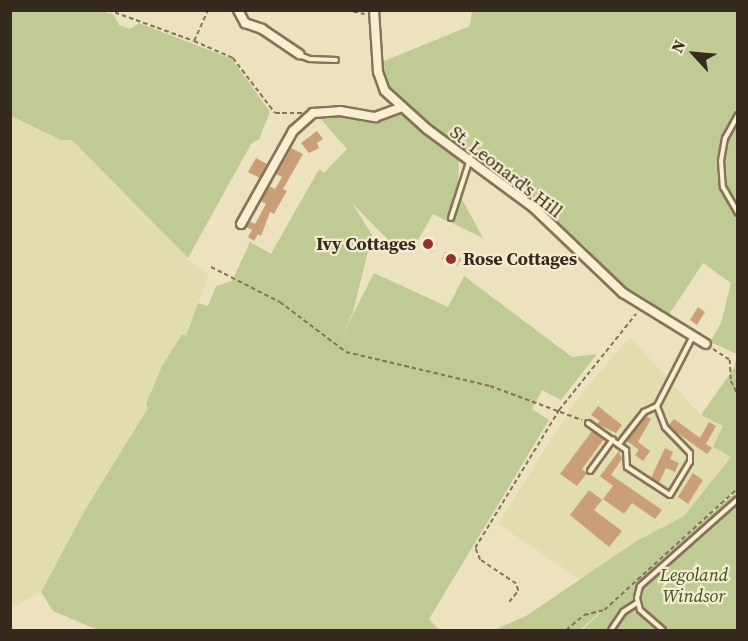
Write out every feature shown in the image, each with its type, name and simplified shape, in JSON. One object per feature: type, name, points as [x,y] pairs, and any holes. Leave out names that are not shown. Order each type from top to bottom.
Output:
[{"type":"street","points":[[238,10],[245,23],[262,29],[299,54]]},
{"type":"street","name":"St. Leonard's Hill","points":[[374,12],[378,72],[385,92],[534,208],[623,293],[706,344]]},
{"type":"street","points":[[241,224],[293,131],[313,113],[340,111],[375,117],[402,107]]},
{"type":"lane","points":[[299,54],[310,60],[336,60]]},
{"type":"lane","points":[[738,116],[725,138],[721,161],[723,187],[738,213]]},
{"type":"lane","points":[[451,218],[470,159]]},
{"type":"lane","points":[[620,444],[644,412],[657,406],[693,336]]},
{"type":"lane","points":[[588,423],[620,444],[628,453],[627,467],[665,494],[673,491],[690,462],[690,453],[665,427],[657,406]]},
{"type":"lane","points":[[590,471],[613,439]]},
{"type":"lane","points":[[611,630],[623,612],[637,603],[643,582],[738,499]]},
{"type":"lane","points":[[637,603],[644,616],[663,630]]},
{"type":"path","points":[[108,10],[194,41],[233,58],[275,113],[313,113]]},
{"type":"path","points":[[194,41],[208,10]]},
{"type":"path","points":[[346,10],[374,12]]},
{"type":"path","points":[[211,267],[280,302],[346,352],[444,373],[560,410],[588,423]]},
{"type":"path","points":[[509,602],[518,591],[516,584],[480,560],[475,548],[560,410],[636,314]]},
{"type":"path","points":[[706,344],[730,360],[730,381],[738,395]]},
{"type":"path","points":[[566,630],[584,615],[604,610],[738,488]]},
{"type":"shaded area","points":[[11,116],[61,140],[72,140],[195,266],[209,274],[186,336],[182,334],[162,366],[146,404],[148,408],[85,510],[41,592],[11,608]]},
{"type":"shaded area","points":[[630,337],[701,415],[723,426],[731,457],[684,516],[635,542],[580,579],[498,524],[576,400]]},
{"type":"green space","points":[[11,10],[102,11],[114,15],[119,25],[130,29],[139,23],[232,59],[270,112],[259,139],[251,144],[188,258],[72,140],[61,140],[11,116]]},
{"type":"green space","points":[[472,11],[737,11],[737,354],[710,342],[721,323],[731,283],[703,263],[668,316],[633,296],[599,267],[586,247],[392,94],[379,63],[470,26]]},
{"type":"green space","points":[[401,115],[459,157],[458,192],[483,238],[433,214],[411,252],[391,243],[352,203],[372,235],[353,312],[343,334],[374,273],[448,307],[464,276],[572,357],[597,354],[561,400],[542,390],[532,409],[549,420],[429,619],[439,630],[98,630],[53,611],[41,592],[85,510],[148,408],[146,404],[162,366],[182,334],[186,336],[198,303],[208,306],[216,286],[232,281],[250,242],[271,254],[319,169],[324,173],[347,149],[319,117]]},
{"type":"green space","name":"Legoland Windsor","points":[[737,356],[737,489],[658,560],[737,491],[737,630],[582,630],[627,588],[580,630],[494,630],[526,616],[635,542],[684,516],[731,457],[713,447],[723,426],[701,415],[734,368]]},
{"type":"building","points":[[317,131],[323,139],[317,143],[319,148],[309,153],[301,143]]},
{"type":"building","points":[[291,148],[303,154],[283,189],[287,191],[274,214],[270,212],[261,236],[258,234],[254,241],[248,237],[252,230],[246,227],[249,221],[255,224],[266,204],[261,201],[269,186],[275,189],[282,177],[276,174]]},
{"type":"building","points":[[256,158],[267,164],[260,178],[248,172]]},
{"type":"building","name":"Ivy Cottages","points":[[424,236],[437,243],[432,252],[420,245]]},
{"type":"building","name":"Rose Cottages","points":[[445,252],[461,259],[457,266],[442,259]]},
{"type":"building","points":[[698,307],[705,312],[697,325],[690,320]]},
{"type":"building","points":[[598,406],[622,425],[616,433],[597,424],[600,421],[591,415]]},
{"type":"building","points":[[646,416],[651,419],[638,442],[650,451],[643,461],[635,455],[639,450],[627,441]]},
{"type":"building","points":[[674,419],[700,438],[709,422],[716,426],[706,444],[712,448],[707,454],[669,425]]},
{"type":"building","points":[[592,431],[604,439],[582,469],[587,473],[577,486],[560,474]]},
{"type":"building","points":[[665,448],[673,452],[670,459],[679,463],[675,472],[666,468],[659,483],[651,478]]},
{"type":"building","points":[[619,451],[622,459],[611,475],[662,510],[655,519],[632,503],[624,514],[603,499],[613,486],[600,476]]},
{"type":"building","points":[[693,473],[703,480],[688,504],[678,497]]},
{"type":"building","points":[[589,490],[602,500],[594,510],[622,531],[609,547],[570,515]]},
{"type":"place","name":"Ivy Cottages","points":[[428,244]]},
{"type":"place","name":"Rose Cottages","points":[[451,259]]}]
